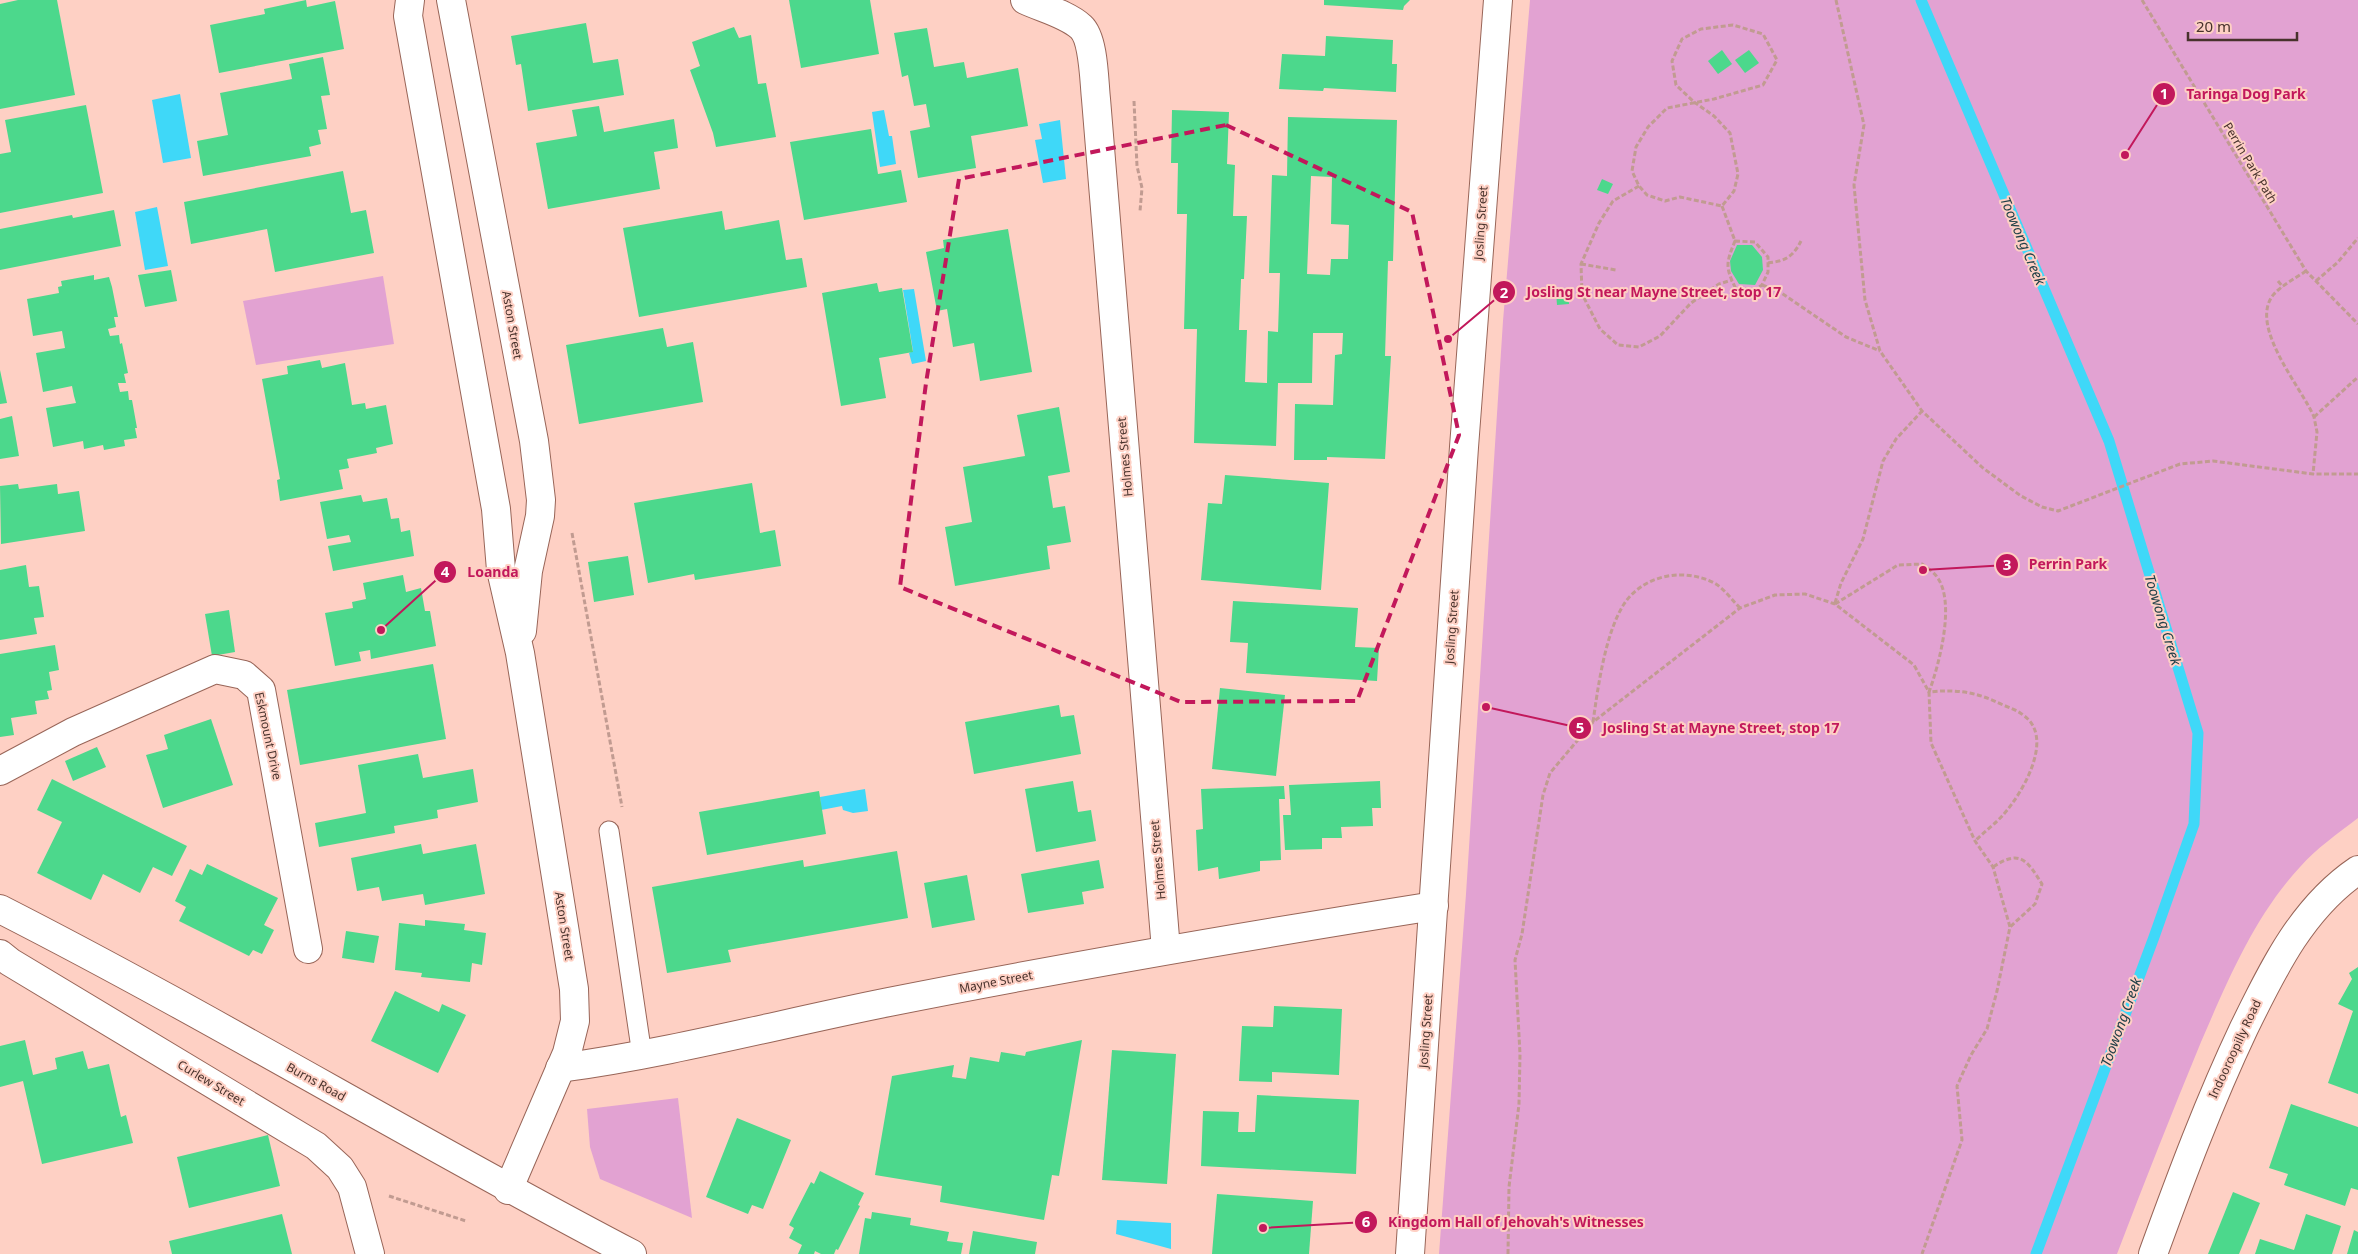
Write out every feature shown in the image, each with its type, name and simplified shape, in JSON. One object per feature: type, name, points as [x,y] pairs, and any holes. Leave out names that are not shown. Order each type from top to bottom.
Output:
[{"type":"street","name":"Aston Street","points":[[410,0],[408,16],[496,509],[499,560],[520,653],[574,989],[574,1029],[560,1068],[508,1190]]},
{"type":"street","name":"Aston Street","points":[[451,0],[534,441],[541,500],[540,516],[528,571],[520,653]]},
{"type":"street","name":"Holmes Street","points":[[1025,0],[1079,26],[1086,34],[1090,49],[1096,98],[1166,950]]},
{"type":"street","name":"Josling Street","points":[[1410,1254],[1464,447],[1498,0]]},
{"type":"street","name":"Eskmount Drive","points":[[0,771],[73,732],[215,669],[244,675],[261,690],[308,950]]},
{"type":"street","name":"Indooroopilly Road","points":[[2153,1254],[2196,1138],[2226,1066],[2262,993],[2288,945],[2313,909],[2337,884],[2358,870]]},
{"type":"street","name":"Mayne Street","points":[[560,1068],[642,1055],[888,1002],[1166,950],[1434,906]]},
{"type":"street","name":"Burns Road","points":[[0,909],[96,958],[508,1190],[632,1254]]},
{"type":"street","name":"Curlew Street","points":[[0,954],[10,962],[316,1146],[340,1168],[352,1187],[370,1254]]},
{"type":"lane","points":[[609,832],[642,1055]]},
{"type":"path","points":[[1836,0],[1864,125],[1854,185],[1865,300],[1880,351],[1922,411],[1983,468],[2021,496],[2042,507],[2058,511],[2082,500],[2180,464],[2213,461],[2314,474],[2358,474]]},
{"type":"path","name":"Perrin Park Path","points":[[2142,0],[2306,271],[2358,324]]},
{"type":"path","points":[[1722,206],[1680,197],[1665,201],[1647,195],[1639,186],[1632,171],[1636,147],[1648,127],[1668,108],[1694,102],[1714,99],[1763,85],[1777,60],[1763,34],[1733,25],[1701,29],[1682,39],[1672,61],[1676,86],[1694,102],[1714,116],[1730,133],[1738,174],[1734,191],[1722,206]]},
{"type":"path","points":[[1639,186],[1612,201],[1599,223],[1581,264],[1582,294],[1600,329],[1618,345],[1639,347],[1660,336],[1691,303],[1719,284],[1732,280]]},
{"type":"path","points":[[1722,206],[1735,242],[1727,260],[1727,270],[1736,289],[1756,290],[1762,285],[1768,272],[1768,257],[1755,242],[1735,242]]},
{"type":"path","points":[[2316,281],[2338,262],[2358,238]]},
{"type":"path","points":[[1768,263],[1784,261],[1795,252],[1801,241]]},
{"type":"path","points":[[1581,264],[1616,270]]},
{"type":"path","points":[[2306,271],[2274,294],[2266,312],[2269,334],[2314,417],[2317,432],[2314,474]]},
{"type":"path","points":[[2278,281],[2283,287]]},
{"type":"path","points":[[1762,285],[1777,290],[1846,337],[1880,351]]},
{"type":"path","points":[[2314,417],[2358,377]]},
{"type":"path","points":[[1835,604],[1841,582],[1864,539],[1883,461],[1896,439],[1922,411]]},
{"type":"path","points":[[571,527],[623,813],[609,832]]},
{"type":"path","points":[[1835,604],[1898,565],[1922,564],[1938,577],[1944,595],[1945,633],[1940,664],[1929,692],[1931,743],[1975,841],[1992,867],[2010,927],[1998,991],[1987,1029],[1971,1055],[1957,1086],[1962,1140],[1922,1254]]},
{"type":"path","points":[[1593,722],[1599,676],[1614,627],[1625,604],[1644,585],[1669,575],[1696,575],[1717,585],[1740,608]]},
{"type":"path","points":[[1508,1254],[1509,1187],[1519,1104],[1520,1054],[1514,960],[1522,934],[1543,795],[1550,773],[1593,722],[1740,608],[1775,595],[1805,594],[1835,604],[1914,665],[1929,692]]},
{"type":"path","points":[[1929,692],[1955,689],[2000,703],[2025,715],[2036,732],[2038,752],[2026,781],[2004,815],[1975,841]]},
{"type":"path","points":[[1992,867],[2007,858],[2020,859],[2031,867],[2042,884],[2035,904],[2010,927]]},
{"type":"path","points":[[384,1197],[390,1196],[466,1221]]},
{"type":"highlighted area","points":[[1226,125],[1412,212],[1459,435],[1357,701],[1181,702],[900,587],[926,383],[959,179]]},
{"type":"shaded area","points":[[1530,0],[2358,0],[2358,818],[2320,847],[2300,867],[2269,907],[2243,950],[2201,1042],[2117,1254],[1439,1254],[1466,894],[1503,321]]},
{"type":"shaded area","points":[[383,276],[394,344],[256,365],[243,301]]},
{"type":"shaded area","points":[[678,1098],[692,1218],[600,1179],[590,1147],[587,1109]]},
{"type":"water","points":[[180,94],[191,158],[163,163],[152,100]]},
{"type":"water","points":[[884,110],[889,136],[892,136],[896,164],[880,167],[872,112]]},
{"type":"water","points":[[1060,120],[1066,179],[1043,183],[1035,140],[1042,139],[1039,124]]},
{"type":"water","points":[[157,207],[168,266],[145,270],[135,212]]},
{"type":"water","points":[[914,289],[926,361],[912,364],[909,353],[913,351],[903,290]]},
{"type":"water","points":[[865,789],[868,811],[853,813],[843,810],[842,806],[821,810],[820,797]]},
{"type":"water","points":[[1117,1220],[1171,1223],[1171,1249],[1116,1234]]},
{"type":"building","points":[[18,0],[57,0],[75,95],[0,109],[0,4]]},
{"type":"building","points":[[306,0],[307,7],[335,1],[344,49],[219,73],[210,25],[265,14],[264,9]]},
{"type":"building","points":[[789,0],[870,0],[879,54],[801,68]]},
{"type":"building","points":[[1324,0],[1410,0],[1403,10],[1324,5]]},
{"type":"building","points":[[586,23],[593,63],[618,59],[624,95],[528,111],[521,64],[516,65],[511,36]]},
{"type":"building","points":[[734,27],[739,38],[751,35],[758,84],[766,83],[776,137],[716,147],[713,133],[690,70],[700,66],[692,42]]},
{"type":"building","points":[[927,28],[934,67],[964,62],[967,78],[1018,68],[1028,126],[971,136],[976,168],[918,178],[910,131],[930,127],[926,104],[914,106],[908,75],[902,77],[894,33]]},
{"type":"building","points":[[1326,36],[1393,40],[1392,64],[1397,64],[1396,92],[1324,88],[1323,91],[1279,89],[1282,54],[1325,56]]},
{"type":"building","points":[[1722,50],[1732,64],[1718,74],[1708,61]]},
{"type":"building","points":[[1749,50],[1759,63],[1745,73],[1735,60]]},
{"type":"building","points":[[323,57],[330,95],[321,96],[327,129],[318,130],[321,144],[309,147],[311,156],[203,176],[197,141],[228,135],[220,93],[292,79],[289,64]]},
{"type":"building","points":[[86,105],[103,193],[0,213],[0,154],[11,152],[5,120]]},
{"type":"building","points":[[599,106],[604,132],[674,119],[678,148],[654,152],[660,189],[548,209],[536,143],[577,136],[572,110]]},
{"type":"building","points":[[1172,110],[1229,112],[1227,164],[1235,165],[1233,216],[1247,216],[1244,279],[1241,279],[1239,330],[1247,330],[1245,382],[1267,383],[1268,331],[1278,332],[1280,273],[1269,273],[1272,175],[1287,176],[1288,117],[1397,120],[1393,261],[1388,261],[1385,356],[1391,356],[1385,459],[1327,457],[1327,460],[1294,460],[1295,404],[1333,405],[1335,355],[1342,354],[1343,333],[1313,333],[1312,383],[1278,383],[1276,446],[1194,443],[1197,329],[1184,329],[1187,214],[1177,214],[1178,163],[1171,163]],"holes":[[[1311,176],[1332,177],[1331,224],[1349,225],[1348,259],[1331,259],[1330,275],[1307,274]]]},
{"type":"building","points":[[871,129],[878,174],[901,170],[907,202],[804,220],[790,142]]},
{"type":"building","points":[[343,171],[351,213],[366,210],[374,253],[275,272],[267,229],[191,244],[184,202]]},
{"type":"building","points":[[1602,179],[1613,184],[1608,194],[1597,190]]},
{"type":"building","points":[[114,210],[121,246],[0,270],[0,229],[72,215],[73,218]]},
{"type":"building","points":[[722,211],[725,230],[779,220],[786,260],[802,258],[807,287],[639,317],[623,228]]},
{"type":"building","points":[[1008,229],[1032,372],[980,381],[974,343],[953,347],[947,309],[937,311],[926,252],[944,248],[943,240]]},
{"type":"building","points":[[1737,245],[1752,245],[1762,257],[1763,270],[1755,285],[1739,284],[1731,271],[1730,261]]},
{"type":"building","points":[[171,270],[177,301],[145,307],[138,275]]},
{"type":"building","points":[[94,275],[94,280],[109,277],[112,287],[118,317],[114,317],[116,327],[108,329],[110,336],[119,335],[120,344],[122,343],[128,373],[124,374],[126,383],[118,383],[120,392],[128,391],[129,400],[132,400],[137,438],[124,440],[125,446],[104,450],[103,445],[84,449],[83,441],[53,447],[46,408],[76,403],[72,386],[43,392],[36,353],[65,348],[62,331],[33,336],[27,299],[59,293],[58,287],[62,286],[61,281]]},
{"type":"building","points":[[877,283],[879,292],[902,288],[913,352],[879,358],[886,398],[841,406],[822,293]]},
{"type":"building","points":[[1556,292],[1568,292],[1569,304],[1557,305]]},
{"type":"building","points":[[663,328],[667,347],[693,342],[703,402],[579,424],[566,345]]},
{"type":"building","points":[[320,360],[322,368],[345,363],[352,405],[365,403],[366,409],[386,405],[393,444],[376,448],[377,453],[347,459],[349,468],[339,470],[343,489],[280,501],[277,480],[280,479],[262,379],[288,374],[287,366]]},
{"type":"building","points":[[0,370],[7,403],[0,404]]},
{"type":"building","points":[[1059,407],[1070,472],[1048,476],[1053,508],[1065,506],[1071,542],[1047,546],[1050,569],[955,586],[945,527],[972,522],[963,467],[1025,456],[1017,415]]},
{"type":"building","points":[[12,416],[19,456],[0,459],[0,419]]},
{"type":"building","points":[[1225,475],[1329,483],[1321,590],[1201,580],[1208,503],[1222,504]]},
{"type":"building","points":[[752,483],[760,533],[775,530],[781,566],[695,580],[694,574],[648,583],[634,503]]},
{"type":"building","points":[[18,484],[19,489],[57,484],[58,494],[79,491],[85,531],[1,544],[0,486]]},
{"type":"building","points":[[361,495],[363,502],[387,498],[391,519],[399,518],[401,532],[410,530],[414,556],[333,571],[328,546],[351,542],[349,535],[327,539],[320,502]]},
{"type":"building","points":[[628,556],[634,595],[594,602],[588,562]]},
{"type":"building","points":[[26,565],[29,587],[39,586],[44,617],[34,618],[37,634],[0,640],[0,570]]},
{"type":"building","points":[[403,575],[406,592],[421,588],[425,611],[430,611],[436,646],[371,659],[370,650],[359,652],[361,661],[335,666],[325,613],[353,608],[352,602],[366,599],[363,583]]},
{"type":"building","points":[[1233,601],[1358,608],[1355,647],[1379,648],[1377,681],[1246,673],[1248,643],[1230,642]]},
{"type":"building","points":[[229,610],[235,652],[212,656],[205,614]]},
{"type":"building","points":[[55,645],[59,670],[49,672],[52,690],[47,691],[49,699],[35,701],[37,714],[11,718],[14,735],[0,737],[0,654]]},
{"type":"building","points":[[433,664],[446,739],[300,765],[287,690]]},
{"type":"building","points":[[1220,688],[1285,695],[1276,776],[1212,769]]},
{"type":"building","points":[[1059,705],[1061,717],[1074,715],[1081,754],[974,774],[965,722]]},
{"type":"building","points":[[211,719],[233,785],[163,808],[146,755],[168,749],[164,735]]},
{"type":"building","points":[[97,747],[106,767],[73,781],[65,761]]},
{"type":"building","points":[[418,754],[423,778],[473,769],[478,802],[437,810],[438,818],[394,826],[395,833],[319,847],[315,823],[366,813],[358,765]]},
{"type":"building","points":[[52,779],[187,846],[172,876],[153,867],[140,893],[103,874],[91,900],[37,873],[62,822],[37,810]]},
{"type":"building","points":[[1073,781],[1078,812],[1091,810],[1096,841],[1036,852],[1025,789]]},
{"type":"building","points":[[1380,781],[1381,808],[1372,808],[1373,826],[1341,827],[1342,838],[1322,838],[1322,849],[1285,850],[1283,815],[1291,815],[1289,785]]},
{"type":"building","points":[[1284,786],[1285,799],[1279,799],[1281,860],[1260,861],[1260,871],[1219,879],[1218,867],[1198,871],[1196,830],[1203,829],[1201,789]]},
{"type":"building","points":[[819,791],[826,834],[707,855],[699,812]]},
{"type":"building","points":[[421,844],[423,854],[476,844],[485,894],[425,905],[423,894],[382,901],[379,887],[357,891],[351,858]]},
{"type":"building","points":[[897,851],[908,918],[728,950],[731,962],[667,973],[652,887],[803,860],[804,867]]},
{"type":"building","points":[[1099,860],[1104,888],[1082,892],[1084,904],[1028,913],[1021,874]]},
{"type":"building","points":[[207,864],[278,898],[264,925],[274,930],[262,954],[253,950],[249,956],[179,921],[186,907],[175,901],[190,869],[202,875]]},
{"type":"building","points":[[967,875],[975,920],[932,928],[924,883]]},
{"type":"building","points":[[425,920],[465,924],[464,930],[486,933],[482,965],[472,963],[470,982],[421,977],[422,973],[395,970],[399,923],[425,926]]},
{"type":"building","points":[[346,931],[379,936],[374,963],[342,958]]},
{"type":"building","points":[[2358,967],[2358,1094],[2328,1083],[2353,1011],[2338,1004],[2352,979],[2349,973]]},
{"type":"building","points":[[395,991],[439,1012],[442,1004],[466,1015],[438,1073],[371,1041]]},
{"type":"building","points":[[1274,1006],[1342,1009],[1339,1075],[1272,1072],[1272,1082],[1239,1081],[1242,1026],[1273,1027]]},
{"type":"building","points":[[25,1040],[33,1075],[57,1069],[55,1058],[83,1051],[88,1069],[109,1064],[121,1117],[126,1115],[133,1143],[42,1164],[23,1081],[0,1087],[0,1046]]},
{"type":"building","points":[[1082,1040],[1059,1176],[1052,1175],[1044,1220],[940,1202],[942,1186],[875,1175],[892,1076],[954,1065],[952,1077],[966,1079],[970,1057],[999,1062],[1001,1052],[1025,1056],[1026,1052]]},
{"type":"building","points":[[1112,1050],[1176,1054],[1167,1184],[1102,1180]]},
{"type":"building","points":[[1257,1095],[1359,1100],[1356,1174],[1201,1166],[1203,1111],[1239,1112],[1238,1132],[1255,1132]]},
{"type":"building","points":[[2291,1104],[2358,1127],[2358,1190],[2351,1188],[2345,1206],[2284,1185],[2288,1174],[2269,1168]]},
{"type":"building","points":[[737,1118],[791,1140],[763,1209],[752,1205],[748,1214],[706,1197]]},
{"type":"building","points":[[268,1135],[280,1186],[189,1208],[177,1157]]},
{"type":"building","points":[[820,1171],[864,1193],[858,1205],[860,1206],[838,1250],[836,1249],[834,1254],[821,1254],[815,1251],[814,1254],[798,1254],[802,1245],[789,1238],[794,1228],[789,1225],[811,1182],[814,1184]]},
{"type":"building","points":[[2233,1192],[2260,1203],[2239,1254],[2208,1254]]},
{"type":"building","points":[[1217,1194],[1313,1201],[1309,1254],[1212,1254]]},
{"type":"building","points":[[872,1212],[911,1218],[910,1225],[949,1232],[947,1241],[963,1243],[961,1254],[859,1254],[865,1218],[871,1219]]},
{"type":"building","points":[[282,1214],[292,1254],[172,1254],[169,1241]]},
{"type":"building","points":[[2306,1214],[2341,1226],[2332,1254],[2255,1254],[2260,1239],[2294,1250]]},
{"type":"building","points":[[2354,1230],[2358,1232],[2358,1254],[2347,1254]]},
{"type":"building","points":[[973,1231],[1037,1242],[1035,1254],[969,1254]]},
{"type":"waterway","name":"Toowong Creek","points":[[1921,0],[2109,441],[2198,733],[2194,824],[2036,1254]]},
{"type":"place","name":"Taringa Dog Park","points":[[2125,155]]},
{"type":"place","name":"Josling St near Mayne Street, stop 17","points":[[1448,339]]},
{"type":"place","name":"Perrin Park","points":[[1923,570]]},
{"type":"place","name":"Loanda","points":[[381,630]]},
{"type":"place","name":"Josling St at Mayne Street, stop 17","points":[[1486,707]]},
{"type":"place","name":"Kingdom Hall of Jehovah's Witnesses","points":[[1263,1228]]}]
